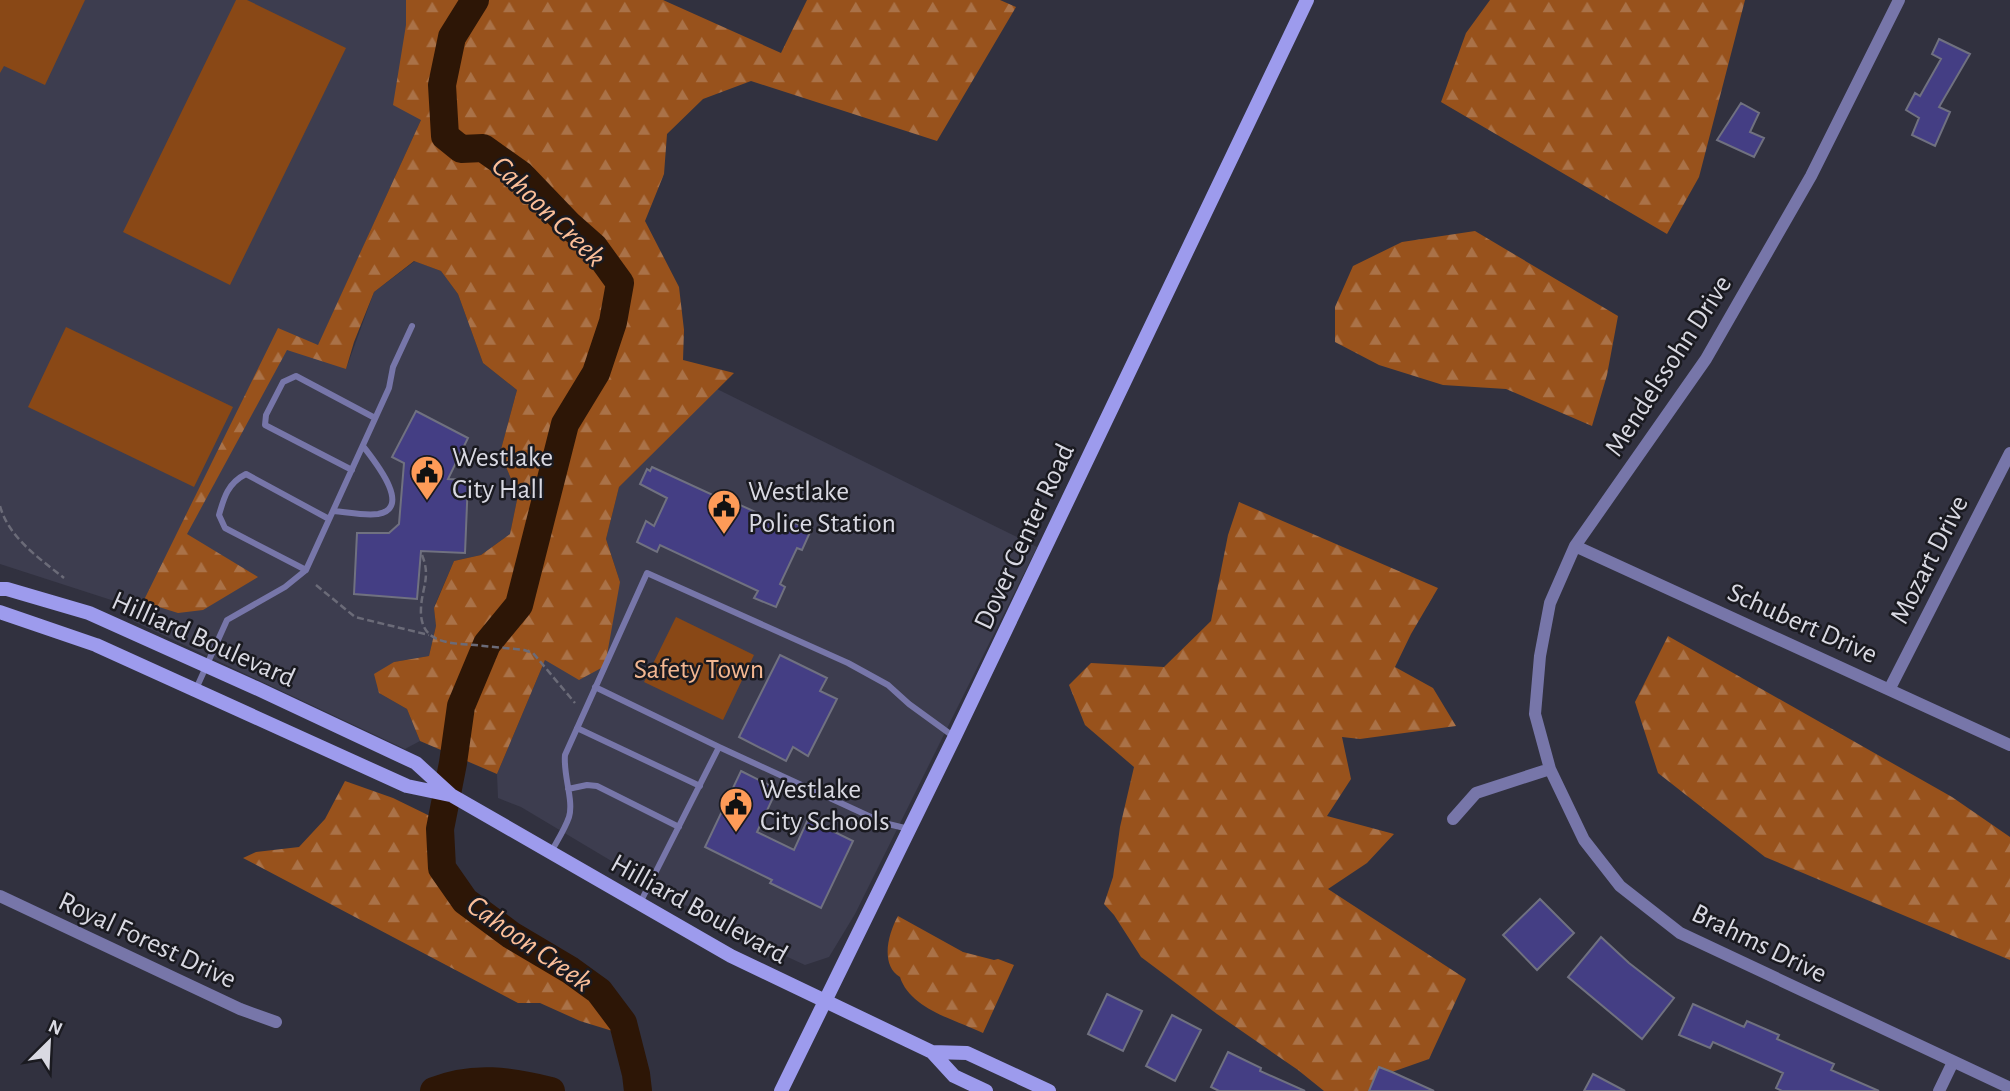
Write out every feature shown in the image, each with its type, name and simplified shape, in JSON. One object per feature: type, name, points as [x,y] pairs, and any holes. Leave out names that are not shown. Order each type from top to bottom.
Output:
[{"type":"main road","name":"Dover Center Road","points":[[780,1091],[954,738],[1307,0]]},
{"type":"main road","name":"Hilliard Boulevard","points":[[0,589],[89,613],[416,763],[451,795],[731,956],[932,1052],[967,1054],[1049,1091]]},
{"type":"main road","name":"Hilliard Boulevard","points":[[0,612],[96,645],[407,786],[451,795]]},
{"type":"main road","name":"Hilliard Boulevard","points":[[932,1052],[954,1076],[986,1091]]},
{"type":"street","name":"Mendelssohn Drive","points":[[1550,769],[1535,714],[1540,656],[1550,603],[1576,545],[1706,359],[1811,176],[1899,0]]},
{"type":"street","name":"Mozart Drive","points":[[1890,688],[2010,453]]},
{"type":"street","name":"Schubert Drive","points":[[1576,545],[2010,745]]},
{"type":"street","points":[[1453,818],[1475,793],[1550,769]]},
{"type":"street","name":"Brahms Drive","points":[[1550,769],[1584,840],[1620,886],[1680,933],[2010,1088]]},
{"type":"street","name":"Royal Forest Drive","points":[[0,896],[240,1009],[276,1022]]},
{"type":"street","points":[[1938,1091],[1953,1062]]},
{"type":"lane","points":[[196,689],[227,620],[285,587],[306,570],[389,388],[393,367],[412,326]]},
{"type":"lane","points":[[352,470],[265,425],[266,415],[283,382],[296,376],[375,418]]},
{"type":"lane","points":[[333,512],[379,514],[388,509],[392,499],[390,488],[381,468],[363,446]]},
{"type":"lane","points":[[306,570],[225,528],[219,515],[225,493],[235,480],[246,474],[329,519]]},
{"type":"lane","points":[[551,852],[569,815],[565,755],[647,573],[848,663],[888,685],[954,738]]},
{"type":"lane","points":[[596,687],[884,823],[909,829]]},
{"type":"lane","points":[[577,727],[700,786]]},
{"type":"lane","points":[[639,905],[719,747]]},
{"type":"lane","points":[[568,789],[597,786],[679,827]]},
{"type":"path","points":[[0,506],[3,516],[23,545],[64,578]]},
{"type":"path","points":[[422,555],[427,568],[421,607],[421,620],[425,631],[442,642],[533,653],[567,695],[585,710]]},
{"type":"path","points":[[316,585],[355,617],[431,636]]},
{"type":"shaded area","points":[[0,0],[406,0],[406,25],[421,120],[318,346],[346,369],[374,292],[415,261],[441,271],[458,294],[483,363],[517,390],[500,453],[518,495],[510,534],[481,555],[454,561],[434,607],[436,626],[429,656],[394,662],[379,693],[407,709],[420,741],[405,749],[133,621],[139,609],[0,564]]},
{"type":"shaded area","points":[[717,389],[1037,547],[855,914],[829,957],[805,965],[722,927],[521,807],[498,798],[497,774],[545,660],[620,582],[606,539],[619,487]]},
{"type":"green space","points":[[0,0],[85,0],[45,85],[4,66],[0,73]]},
{"type":"green space","points":[[236,0],[247,0],[346,48],[230,285],[123,232]]},
{"type":"green space","points":[[406,0],[663,0],[781,53],[807,0],[1000,0],[1016,7],[937,141],[751,81],[703,99],[667,134],[664,174],[645,221],[679,287],[684,330],[683,360],[734,373],[619,487],[606,539],[620,582],[605,666],[579,680],[545,660],[497,774],[420,741],[407,709],[379,693],[374,674],[394,662],[429,656],[436,626],[434,608],[454,561],[481,555],[510,534],[518,495],[500,453],[517,390],[483,363],[458,294],[441,271],[414,261],[374,292],[346,369],[287,350],[187,534],[258,577],[203,610],[178,613],[143,602],[278,328],[318,345],[421,120],[393,105],[406,25]]},
{"type":"green space","points":[[1490,0],[1745,0],[1699,177],[1667,234],[1441,102],[1466,33]]},
{"type":"green space","points":[[1475,231],[1618,316],[1607,375],[1592,426],[1506,389],[1443,385],[1379,365],[1335,342],[1335,307],[1353,266],[1402,242]]},
{"type":"green space","points":[[66,327],[233,407],[194,487],[28,407]]},
{"type":"green space","points":[[1239,502],[1438,588],[1395,667],[1433,688],[1456,726],[1360,739],[1342,737],[1351,779],[1327,816],[1394,834],[1367,863],[1328,889],[1466,979],[1429,1059],[1392,1072],[1374,1091],[1324,1091],[1141,957],[1104,904],[1113,877],[1120,827],[1134,767],[1085,725],[1069,685],[1091,663],[1164,667],[1211,621],[1228,535]]},
{"type":"green space","name":"Safety Town","points":[[676,617],[754,655],[723,720],[644,682]]},
{"type":"green space","points":[[1668,636],[1952,797],[2010,837],[2010,960],[1765,857],[1658,773],[1635,702]]},
{"type":"green space","points":[[345,781],[393,798],[432,817],[440,829],[442,868],[465,901],[511,935],[570,970],[599,991],[623,1023],[619,1033],[580,1021],[540,1003],[518,1003],[243,858],[256,852],[299,847],[325,819]]},
{"type":"green space","points":[[898,916],[963,952],[1014,965],[983,1033],[935,1012],[905,988],[888,957],[891,931]]},
{"type":"building","points":[[1939,39],[1970,54],[1939,107],[1950,112],[1935,146],[1912,135],[1919,118],[1906,110],[1915,93],[1920,96],[1941,59],[1932,54]]},
{"type":"building","points":[[1741,103],[1759,113],[1750,132],[1764,138],[1754,157],[1717,140]]},
{"type":"building","points":[[416,411],[468,438],[448,479],[468,480],[465,553],[421,551],[417,599],[354,594],[357,533],[389,533],[399,524],[404,463],[392,457]]},
{"type":"building","name":"Westlake Police Station","points":[[652,467],[760,514],[759,517],[786,530],[790,521],[811,530],[802,550],[797,548],[780,584],[785,587],[776,607],[754,598],[758,591],[660,545],[657,552],[637,542],[646,521],[654,526],[667,498],[640,484],[647,469],[650,471]]},
{"type":"building","points":[[780,655],[827,678],[820,691],[837,699],[808,756],[793,747],[786,761],[739,737]]},
{"type":"building","name":"Westlake City Schools","points":[[741,771],[777,789],[757,832],[794,850],[808,819],[853,841],[821,908],[705,847]]},
{"type":"building","points":[[1540,899],[1574,933],[1537,970],[1503,935]]},
{"type":"building","points":[[1601,937],[1674,998],[1642,1039],[1568,977]]},
{"type":"building","points":[[1107,994],[1142,1011],[1123,1051],[1088,1034]]},
{"type":"building","points":[[1693,1004],[1744,1027],[1747,1021],[1779,1035],[1777,1039],[1834,1064],[1831,1070],[1879,1091],[1782,1091],[1776,1088],[1783,1073],[1713,1042],[1710,1048],[1679,1035]]},
{"type":"building","points":[[1172,1015],[1201,1030],[1175,1081],[1146,1066]]},
{"type":"building","points":[[1228,1052],[1261,1068],[1260,1071],[1305,1091],[1219,1091],[1211,1087]]},
{"type":"building","points":[[1379,1067],[1392,1072],[1434,1091],[1369,1091]]},
{"type":"building","points":[[1593,1074],[1625,1091],[1584,1091]]},
{"type":"waterway","name":"Cahoon Creek","points":[[475,0],[452,37],[442,85],[445,136],[461,149],[483,148],[521,175],[594,247],[620,283],[613,322],[596,373],[565,424],[519,605],[487,644],[461,706],[440,829],[442,868],[465,901],[511,935],[570,970],[599,991],[623,1023],[638,1091]]},
{"type":"waterway","name":"Cahoon Creek","points":[[434,1091],[478,1081],[551,1091]]},
{"type":"place","name":"Westlake City Hall","points":[[427,502]]},
{"type":"place","name":"Westlake Police Station","points":[[724,536]]},
{"type":"place","name":"Westlake City Schools","points":[[736,834]]}]
